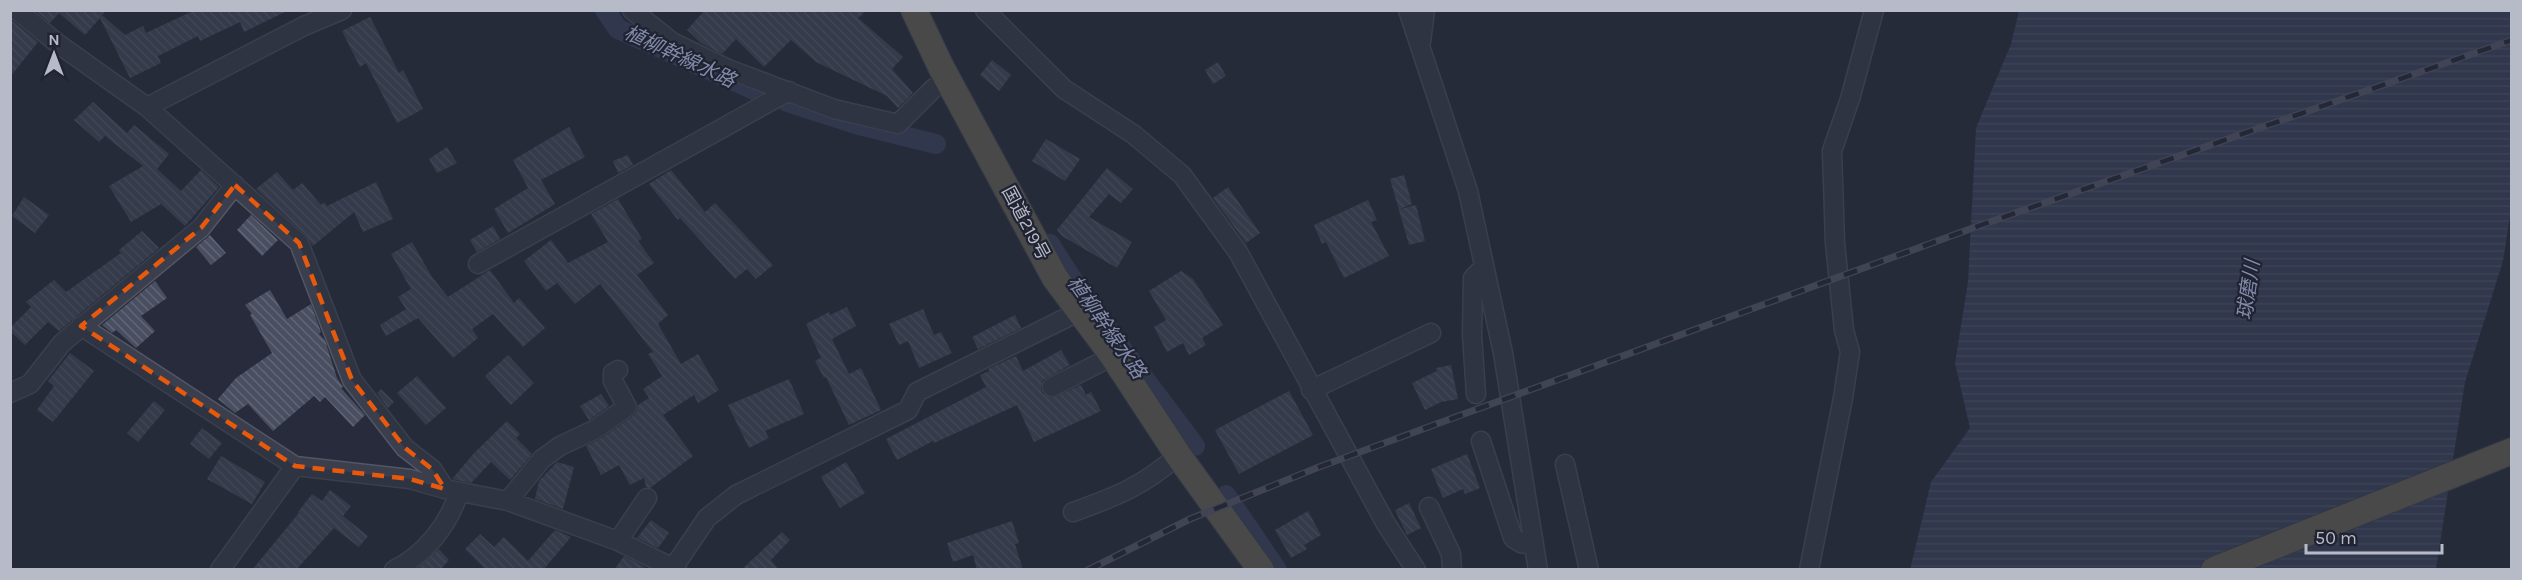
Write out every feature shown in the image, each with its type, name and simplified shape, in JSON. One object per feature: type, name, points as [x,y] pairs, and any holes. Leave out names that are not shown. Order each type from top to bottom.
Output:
[{"type":"highway","name":"国道219号","points":[[914,10],[948,80],[1055,278],[1113,356],[1178,456],[1261,570]]},
{"type":"highway","points":[[2214,570],[2511,451]]},
{"type":"street","points":[[17,10],[57,43],[147,107],[299,243],[352,380],[405,448],[452,490],[455,505],[440,530],[400,568]]},
{"type":"street","points":[[147,107],[304,26],[342,10]]},
{"type":"street","points":[[632,10],[672,42],[728,69],[834,109],[898,124],[934,88],[948,80]]},
{"type":"street","points":[[985,10],[1064,89],[1133,134],[1182,175],[1238,252],[1311,390],[1386,524],[1416,570]]},
{"type":"street","points":[[1408,10],[1468,191],[1503,353],[1538,570]]},
{"type":"street","points":[[1420,46],[1425,10]]},
{"type":"street","points":[[1809,570],[1850,352],[1844,330],[1835,243],[1832,151],[1850,99],[1874,10]]},
{"type":"street","points":[[478,264],[789,91]]},
{"type":"street","points":[[10,393],[30,384],[62,343],[201,228],[235,185]]},
{"type":"street","points":[[1476,394],[1472,335],[1473,278],[1484,267]]},
{"type":"street","points":[[81,326],[295,466],[410,479],[508,501],[618,541],[652,565],[675,569],[707,518],[736,495],[908,410],[917,392],[1080,311]]},
{"type":"street","points":[[1311,390],[1431,333]]},
{"type":"street","points":[[1052,387],[1113,356]]},
{"type":"street","points":[[508,501],[542,459],[560,446],[594,430],[627,407],[613,381],[613,373],[618,370]]},
{"type":"street","points":[[1481,441],[1514,538],[1521,543],[1534,545]]},
{"type":"street","points":[[1073,512],[1129,491],[1178,456]]},
{"type":"street","points":[[1565,464],[1589,570]]},
{"type":"street","points":[[220,570],[295,466]]},
{"type":"street","points":[[618,541],[647,498]]},
{"type":"street","points":[[1429,507],[1451,554],[1452,570]]},
{"type":"highlighted area","points":[[235,185],[299,243],[352,380],[405,448],[432,469],[445,489],[410,479],[295,466],[81,326],[201,228]]},
{"type":"water","name":"球磨川","points":[[2019,11],[2511,11],[2511,210],[2503,261],[2465,382],[2436,569],[1910,570],[1931,482],[1970,428],[1955,363],[1968,282],[1976,128],[2011,44]]},
{"type":"building","points":[[35,10],[106,10],[102,15],[125,35],[143,26],[146,33],[195,10],[289,10],[244,32],[240,22],[200,41],[198,36],[158,56],[161,63],[130,78],[100,18],[85,35],[59,13],[50,23]]},
{"type":"building","points":[[705,10],[867,10],[858,18],[903,57],[892,69],[913,93],[898,108],[887,96],[816,62],[791,40],[764,67],[736,39],[722,54],[701,43],[687,30]]},
{"type":"building","points":[[370,17],[399,73],[403,70],[423,109],[397,123],[366,63],[360,67],[342,31]]},
{"type":"building","points":[[10,19],[38,42],[10,77]]},
{"type":"building","points":[[992,60],[1011,75],[999,91],[980,75]]},
{"type":"building","points":[[1218,62],[1226,76],[1213,84],[1205,70]]},
{"type":"building","points":[[93,102],[127,133],[134,125],[169,154],[157,169],[181,191],[201,170],[219,187],[185,226],[161,204],[131,222],[109,186],[143,166],[105,136],[99,142],[74,120]]},
{"type":"building","points":[[569,127],[585,157],[541,180],[555,204],[508,233],[494,209],[528,188],[513,160]]},
{"type":"building","points":[[1046,139],[1080,159],[1065,181],[1032,161]]},
{"type":"building","points":[[447,147],[457,163],[437,173],[429,159]]},
{"type":"building","points":[[628,155],[633,165],[618,173],[613,161]]},
{"type":"building","points":[[1107,168],[1133,189],[1121,203],[1109,194],[1089,217],[1132,242],[1117,268],[1062,236],[1057,230]]},
{"type":"building","points":[[671,170],[705,212],[715,203],[773,265],[756,279],[747,269],[735,279],[680,218],[678,220],[649,184]]},
{"type":"building","points":[[277,172],[293,190],[302,183],[321,205],[324,202],[327,206],[376,182],[393,219],[363,232],[354,212],[313,246],[306,235],[256,189]]},
{"type":"building","points":[[1404,175],[1412,204],[1400,209],[1416,205],[1425,241],[1409,245],[1390,179]]},
{"type":"building","points":[[1228,187],[1260,233],[1246,243],[1213,198]]},
{"type":"building","points":[[24,197],[49,215],[35,233],[12,216]]},
{"type":"building","points":[[618,199],[642,239],[638,241],[654,263],[637,275],[668,315],[658,324],[681,364],[698,354],[719,390],[698,403],[694,395],[663,415],[693,456],[650,488],[646,487],[644,478],[630,485],[619,465],[601,475],[586,446],[633,416],[637,412],[638,405],[649,398],[643,389],[662,376],[648,354],[653,352],[600,284],[575,304],[557,283],[546,291],[524,261],[551,240],[568,263],[608,242],[591,214]]},
{"type":"building","points":[[1368,200],[1377,220],[1371,222],[1389,256],[1344,278],[1326,242],[1322,244],[1314,225]]},
{"type":"building","points":[[251,215],[278,240],[262,256],[237,230]]},
{"type":"building","points":[[493,226],[500,239],[477,252],[470,240]]},
{"type":"building","points":[[142,231],[159,248],[59,331],[48,322],[25,345],[10,331],[10,328],[31,307],[26,302],[54,280],[66,292],[121,253],[119,250]]},
{"type":"building","points":[[210,235],[226,253],[211,265],[196,247]]},
{"type":"building","points":[[412,242],[432,277],[448,297],[490,270],[514,303],[519,298],[545,328],[523,347],[493,314],[472,329],[478,338],[453,358],[418,318],[386,336],[380,325],[406,309],[398,297],[411,289],[391,254]]},
{"type":"building","points":[[1181,271],[1193,279],[1223,325],[1202,338],[1206,345],[1189,355],[1183,343],[1167,352],[1154,327],[1166,320],[1149,291]]},
{"type":"building","points":[[155,281],[167,298],[141,316],[155,331],[136,348],[116,330],[112,333],[102,325]]},
{"type":"building","points":[[270,290],[287,319],[311,304],[321,332],[319,334],[325,340],[337,378],[343,387],[341,388],[365,415],[353,427],[325,397],[320,402],[314,396],[273,431],[248,404],[235,413],[218,399],[236,378],[272,353],[245,305]]},
{"type":"building","points":[[847,307],[856,326],[832,339],[849,374],[861,368],[881,410],[849,425],[826,377],[824,378],[815,361],[821,358],[806,324],[829,312],[830,315]]},
{"type":"building","points":[[923,309],[934,335],[941,332],[952,353],[919,368],[908,341],[899,345],[889,324]]},
{"type":"building","points":[[1015,315],[1021,328],[978,349],[972,337]]},
{"type":"building","points":[[1061,350],[1070,365],[1043,380],[1042,393],[1052,398],[1081,385],[1086,395],[1091,392],[1101,411],[1034,442],[1017,405],[934,443],[933,441],[897,460],[886,439],[986,387],[980,375],[989,371],[988,369],[1016,356],[1023,371]]},
{"type":"building","points":[[70,353],[94,371],[53,422],[37,410],[54,386],[48,381]]},
{"type":"building","points":[[508,355],[534,383],[511,405],[485,376]]},
{"type":"building","points":[[1451,365],[1458,399],[1441,402],[1425,410],[1412,383],[1437,371],[1436,368]]},
{"type":"building","points":[[417,376],[446,408],[426,425],[397,393]]},
{"type":"building","points":[[789,379],[804,414],[765,431],[769,438],[749,448],[728,405]]},
{"type":"building","points":[[381,389],[394,402],[388,408],[377,393]]},
{"type":"building","points":[[1289,391],[1313,435],[1239,474],[1215,430]]},
{"type":"building","points":[[601,394],[609,406],[589,420],[580,406]]},
{"type":"building","points":[[154,401],[165,410],[138,442],[127,433]]},
{"type":"building","points":[[507,421],[520,434],[516,438],[532,454],[510,480],[491,462],[471,483],[452,479],[475,452]]},
{"type":"building","points":[[202,428],[222,443],[209,459],[190,444]]},
{"type":"building","points":[[1467,454],[1480,488],[1465,494],[1463,489],[1443,498],[1431,469]]},
{"type":"building","points":[[221,456],[265,482],[252,504],[207,479]]},
{"type":"building","points":[[557,462],[574,467],[563,509],[535,499],[539,481]]},
{"type":"building","points":[[846,462],[865,493],[840,508],[821,477]]},
{"type":"building","points":[[330,490],[351,506],[343,516],[368,536],[359,547],[334,528],[296,570],[252,570],[312,494],[322,501]]},
{"type":"building","points":[[1409,503],[1421,528],[1407,535],[1395,510]]},
{"type":"building","points":[[1308,511],[1321,535],[1304,545],[1307,549],[1291,558],[1275,530]]},
{"type":"building","points":[[651,520],[669,533],[658,548],[637,538]]},
{"type":"building","points":[[1012,521],[1019,543],[1015,544],[1023,570],[977,570],[973,555],[953,562],[947,543]]},
{"type":"building","points":[[555,530],[571,537],[543,570],[486,570],[465,549],[480,534],[494,547],[504,537],[528,561]]},
{"type":"building","points":[[782,532],[790,540],[771,560],[779,570],[741,570]]},
{"type":"building","points":[[439,549],[449,560],[440,570],[416,570]]},
{"type":"building","points":[[624,556],[645,567],[643,570],[614,570]]},
{"type":"waterway","name":"植柳幹線水路","points":[[605,10],[618,29],[761,93]]},
{"type":"waterway","name":"植柳幹線水路","points":[[787,102],[859,125],[936,144]]},
{"type":"waterway","name":"植柳幹線水路","points":[[1050,244],[1102,321],[1195,446]]},
{"type":"waterway","points":[[1226,495],[1277,570]]},
{"type":"railway","points":[[1088,570],[1190,519],[1319,467],[1981,225],[2512,40]]}]
